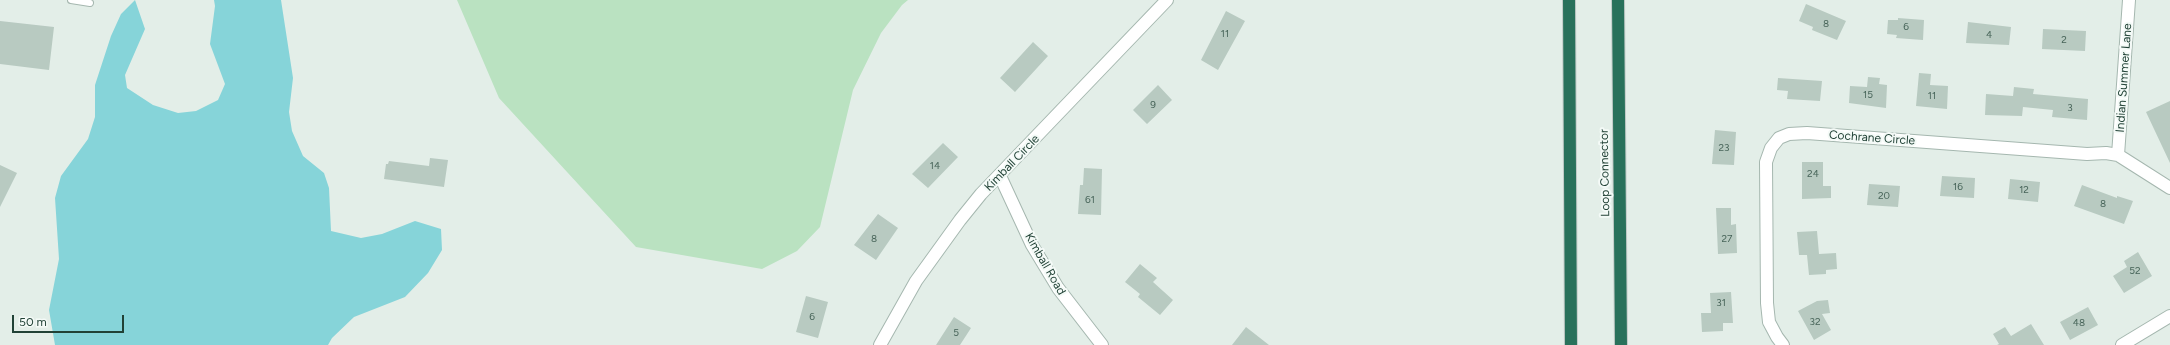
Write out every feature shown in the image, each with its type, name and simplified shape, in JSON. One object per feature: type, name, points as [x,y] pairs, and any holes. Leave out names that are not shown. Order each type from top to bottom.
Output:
[{"type":"highway","points":[[1569,0],[1571,345]]},
{"type":"highway","name":"Loop Connector","points":[[1618,0],[1621,345]]},
{"type":"street","name":"Kimball Circle","points":[[880,345],[899,310],[936,251],[960,220],[1167,0]]},
{"type":"street","name":"Indian Summer Lane","points":[[2118,155],[2129,0]]},
{"type":"street","name":"Cochrane Circle","points":[[1784,345],[1776,337],[1769,322],[1767,303],[1766,162],[1771,148],[1779,138],[1789,134],[1807,133],[2118,155],[2170,188]]},
{"type":"street","name":"Kimball Road","points":[[1000,176],[1032,245],[1058,288],[1102,345]]},
{"type":"street","points":[[2122,345],[2170,316]]},
{"type":"lane","points":[[71,0],[90,3]]},
{"type":"green space","points":[[457,0],[908,0],[902,5],[881,33],[853,90],[820,227],[797,251],[762,269],[636,247],[499,98]]},
{"type":"water","points":[[135,0],[145,29],[125,75],[127,88],[153,105],[178,113],[196,111],[218,100],[225,84],[210,44],[215,6],[214,0],[281,0],[293,78],[289,112],[292,131],[303,156],[324,173],[329,188],[331,231],[361,238],[382,234],[415,221],[441,229],[442,250],[428,273],[405,297],[354,317],[332,338],[328,345],[55,345],[49,310],[59,259],[55,198],[61,176],[88,139],[95,117],[95,85],[111,36],[121,14]]},
{"type":"building","points":[[1806,4],[1846,21],[1837,40],[1812,30],[1813,27],[1799,21]]},
{"type":"building","points":[[1226,11],[1245,21],[1218,70],[1201,60]]},
{"type":"building","points":[[1898,18],[1924,20],[1923,40],[1896,38],[1897,35],[1887,34],[1888,20],[1898,20]]},
{"type":"building","points":[[0,21],[54,27],[49,70],[0,64]]},
{"type":"building","points":[[1968,22],[2011,27],[2009,45],[1966,43]]},
{"type":"building","points":[[2043,29],[2086,31],[2085,51],[2042,49]]},
{"type":"building","points":[[1033,42],[1048,56],[1015,92],[1000,78]]},
{"type":"building","points":[[1919,73],[1931,74],[1930,85],[1948,86],[1947,109],[1916,106]]},
{"type":"building","points":[[1868,77],[1880,78],[1879,84],[1887,85],[1886,108],[1849,103],[1850,86],[1867,87]]},
{"type":"building","points":[[1778,78],[1822,81],[1820,101],[1787,99],[1788,91],[1777,90]]},
{"type":"building","points":[[1158,85],[1172,100],[1147,124],[1133,110]]},
{"type":"building","points":[[2014,87],[2034,89],[2033,94],[2088,99],[2087,120],[2052,117],[2053,110],[2023,107],[2022,116],[1985,115],[1986,94],[2013,96]]},
{"type":"building","points":[[2170,101],[2170,163],[2146,112]]},
{"type":"building","points":[[1715,130],[1736,132],[1734,165],[1712,164]]},
{"type":"building","points":[[943,143],[958,157],[928,188],[912,174]]},
{"type":"building","points":[[430,158],[448,160],[444,187],[384,179],[386,164],[388,164],[389,161],[429,166]]},
{"type":"building","points":[[1802,162],[1823,162],[1823,186],[1831,186],[1831,198],[1802,199]]},
{"type":"building","points":[[0,165],[17,173],[0,207]]},
{"type":"building","points":[[1084,168],[1102,169],[1101,215],[1078,214],[1080,185],[1083,185]]},
{"type":"building","points":[[1942,176],[1975,178],[1974,198],[1940,196]]},
{"type":"building","points":[[2010,179],[2040,182],[2038,202],[2008,199]]},
{"type":"building","points":[[1869,184],[1900,186],[1898,207],[1867,205]]},
{"type":"building","points":[[2082,185],[2117,198],[2117,196],[2133,201],[2124,224],[2074,206]]},
{"type":"building","points":[[1716,208],[1731,208],[1731,225],[1736,224],[1737,253],[1718,254]]},
{"type":"building","points":[[878,214],[898,228],[876,260],[854,245]]},
{"type":"building","points":[[1817,231],[1819,254],[1836,253],[1837,269],[1826,270],[1826,274],[1809,275],[1807,255],[1799,255],[1797,232]]},
{"type":"building","points":[[2138,252],[2152,276],[2124,293],[2113,276],[2127,267],[2124,261]]},
{"type":"building","points":[[1140,264],[1157,278],[1153,282],[1173,300],[1160,315],[1138,297],[1140,294],[1125,282]]},
{"type":"building","points":[[1731,292],[1733,323],[1723,323],[1723,331],[1702,332],[1701,313],[1711,313],[1710,293]]},
{"type":"building","points":[[806,296],[828,302],[818,338],[796,332]]},
{"type":"building","points":[[1828,300],[1830,313],[1822,314],[1831,330],[1814,340],[1798,311],[1817,301]]},
{"type":"building","points":[[2088,307],[2098,325],[2070,340],[2060,322]]},
{"type":"building","points":[[954,317],[971,328],[960,345],[936,345]]},
{"type":"building","points":[[2031,324],[2044,345],[1997,345],[1999,344],[1993,334],[2005,327],[2011,336]]},
{"type":"building","points":[[1246,327],[1269,345],[1232,345]]}]
